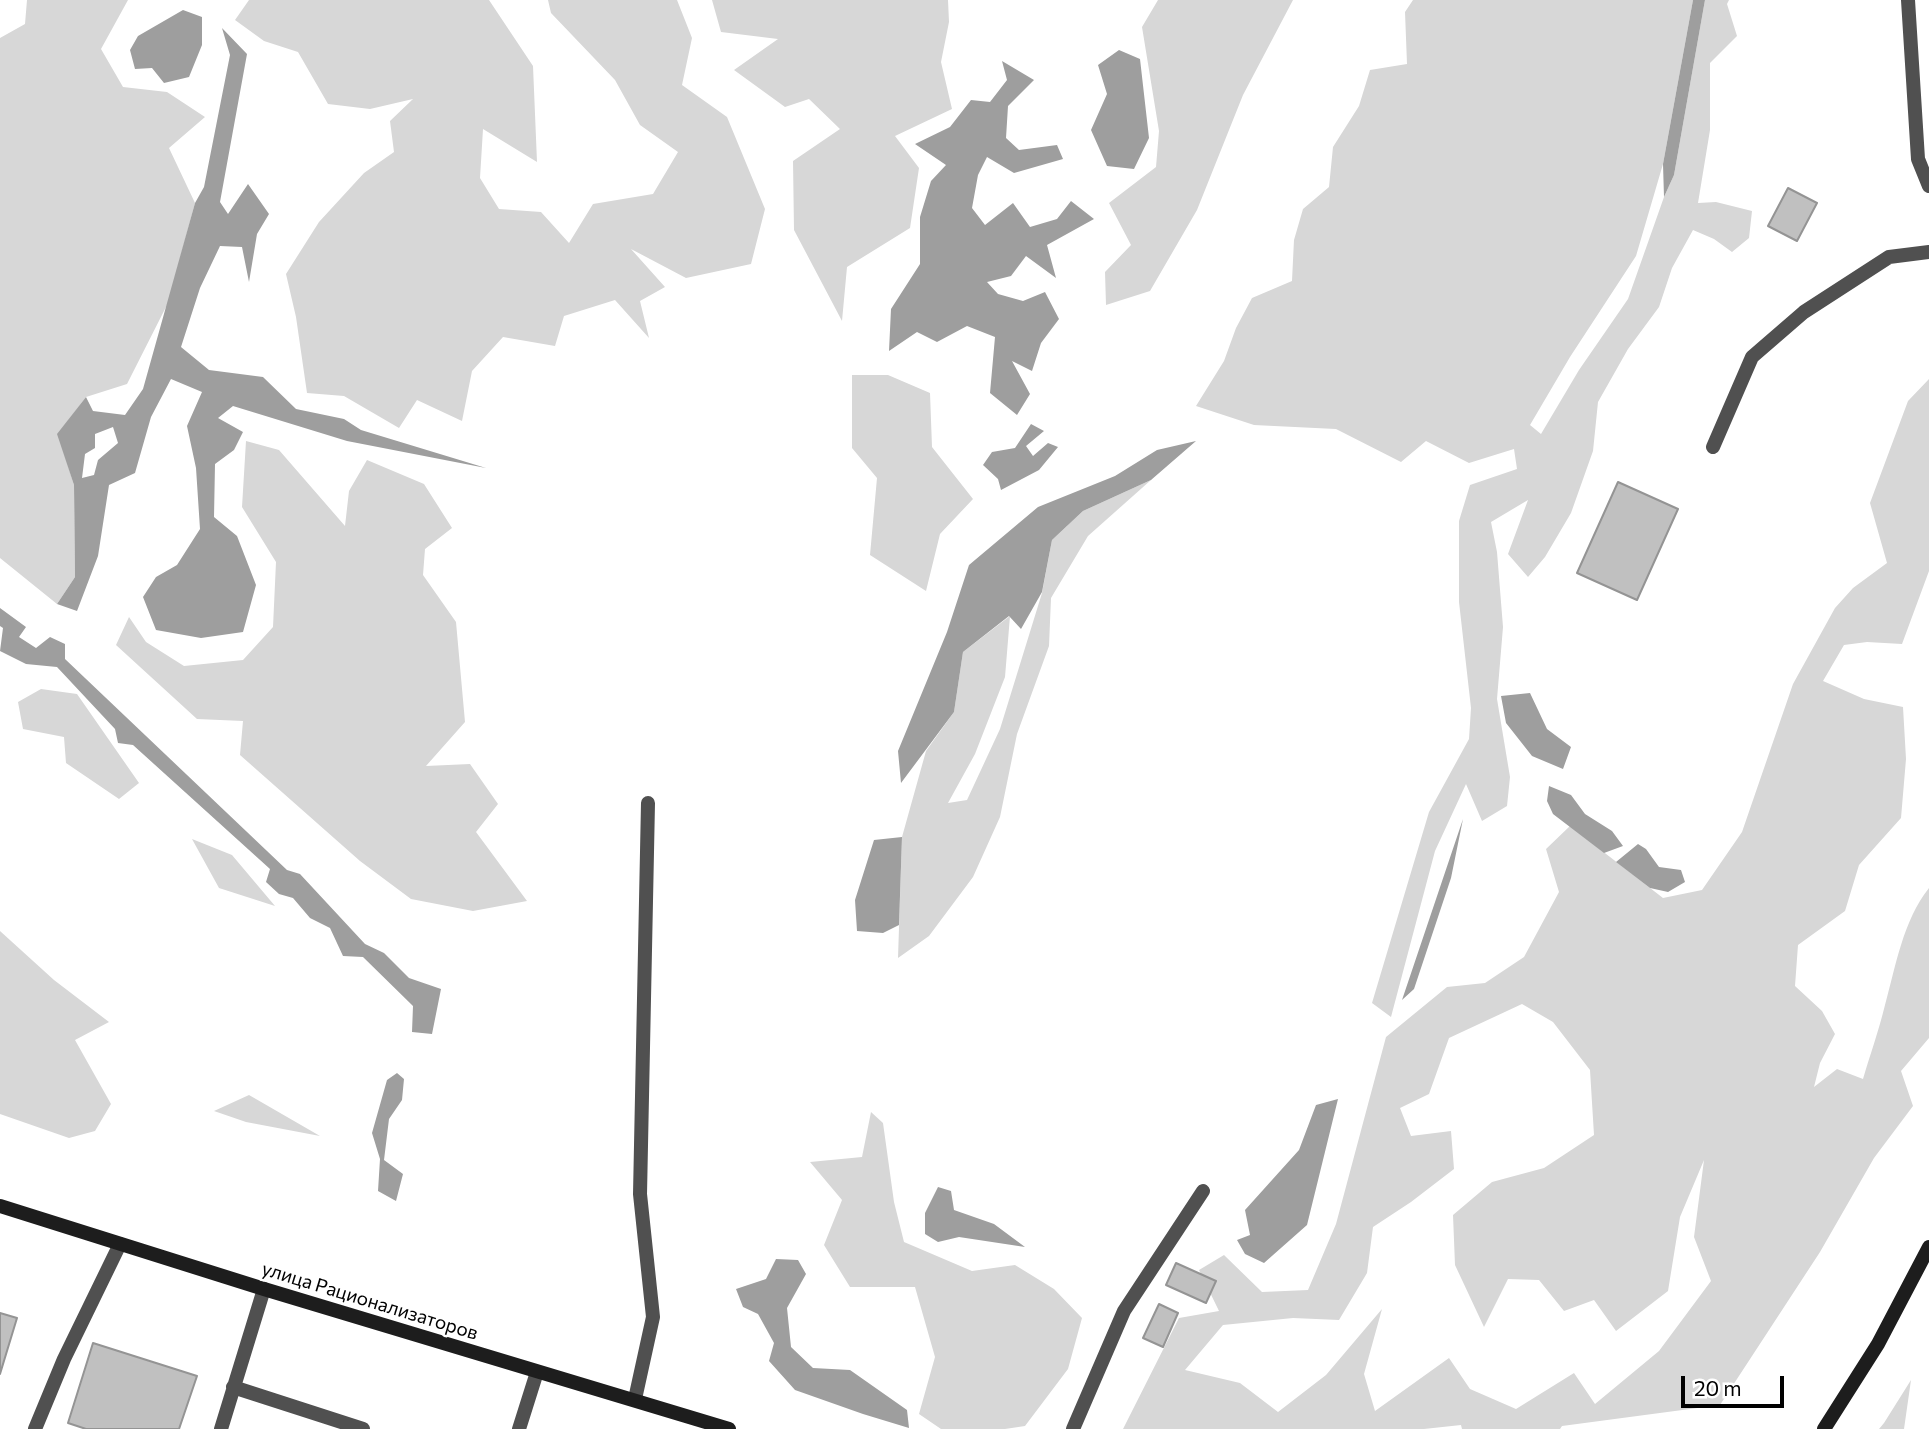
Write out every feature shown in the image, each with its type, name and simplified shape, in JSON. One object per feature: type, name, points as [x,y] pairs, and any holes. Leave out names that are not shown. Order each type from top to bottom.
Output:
[{"type":"main road","name":"улица Рационализаторов","points":[[0,1206],[264,1289],[729,1429]]},
{"type":"main road","points":[[1824,1429],[1878,1344],[1929,1247]]},
{"type":"lane","points":[[1908,0],[1918,159],[1929,186]]},
{"type":"lane","points":[[1713,447],[1752,357],[1804,312],[1889,257],[1929,252]]},
{"type":"lane","points":[[635,1399],[653,1317],[640,1194],[648,803]]},
{"type":"lane","points":[[1073,1429],[1124,1311],[1203,1191]]},
{"type":"lane","points":[[35,1429],[64,1359],[120,1244]]},
{"type":"lane","points":[[221,1429],[264,1289]]},
{"type":"lane","points":[[519,1429],[537,1372]]},
{"type":"lane","points":[[233,1387],[322,1423],[363,1429]]},
{"type":"shaded area","points":[[27,0],[128,0],[101,49],[123,87],[167,92],[205,117],[169,148],[195,203],[168,303],[127,384],[86,397],[58,434],[74,485],[75,577],[57,604],[0,558],[0,38],[25,24]]},
{"type":"shaded area","points":[[249,0],[489,0],[533,66],[537,162],[483,129],[480,178],[499,209],[541,212],[569,243],[593,204],[653,194],[678,152],[640,125],[615,80],[551,13],[548,0],[677,0],[692,38],[682,85],[727,117],[765,209],[751,264],[686,278],[631,249],[665,287],[640,301],[649,338],[615,300],[564,316],[555,346],[503,337],[472,371],[462,421],[417,400],[399,428],[344,396],[307,393],[296,317],[286,274],[319,222],[364,173],[394,152],[390,121],[413,99],[370,109],[328,104],[298,52],[264,41],[235,20]]},
{"type":"shaded area","points":[[712,0],[948,0],[949,22],[941,62],[952,109],[895,136],[919,168],[910,228],[847,267],[842,321],[794,230],[793,161],[840,129],[809,99],[785,107],[734,70],[778,39],[721,32]]},
{"type":"shaded area","points":[[1158,0],[1293,0],[1243,95],[1197,210],[1150,291],[1106,305],[1105,272],[1131,245],[1109,203],[1156,167],[1159,131],[1142,27]]},
{"type":"shaded area","points":[[1413,0],[1693,0],[1663,164],[1636,256],[1570,357],[1530,425],[1541,434],[1579,370],[1628,299],[1674,175],[1705,0],[1729,0],[1727,4],[1737,36],[1710,63],[1710,130],[1698,203],[1716,202],[1752,211],[1749,238],[1732,252],[1714,239],[1693,230],[1672,268],[1659,307],[1628,349],[1598,402],[1593,451],[1571,513],[1545,557],[1528,577],[1508,554],[1528,500],[1491,522],[1497,552],[1503,627],[1497,699],[1510,777],[1507,806],[1482,821],[1466,784],[1435,851],[1391,1017],[1372,1003],[1429,812],[1469,739],[1471,708],[1459,602],[1459,521],[1470,485],[1517,469],[1514,449],[1469,463],[1426,441],[1401,462],[1336,429],[1254,425],[1196,406],[1224,361],[1236,328],[1252,298],[1292,281],[1294,240],[1303,209],[1329,187],[1333,147],[1359,106],[1370,70],[1407,64],[1405,12]]},
{"type":"shaded area","points":[[1693,0],[1705,0],[1674,175],[1664,197],[1663,164]]},
{"type":"shaded area","points":[[183,10],[202,17],[202,45],[189,77],[164,83],[152,68],[135,69],[130,50],[138,36]]},
{"type":"shaded area","points":[[222,28],[247,54],[220,202],[228,214],[248,184],[269,214],[257,234],[249,282],[242,247],[220,246],[200,288],[181,347],[209,370],[263,377],[296,409],[344,419],[361,430],[486,468],[347,441],[233,406],[218,418],[243,432],[234,450],[215,464],[214,517],[237,536],[256,585],[243,632],[201,638],[156,630],[143,597],[156,577],[177,565],[200,529],[196,468],[187,426],[202,392],[171,379],[151,417],[135,473],[109,485],[98,556],[77,611],[57,604],[75,577],[74,485],[57,434],[86,397],[93,411],[125,415],[143,389],[195,203],[204,187],[230,55]],"holes":[[[113,427],[118,443],[98,460],[94,475],[82,478],[85,454],[95,448],[95,434]]]},
{"type":"shaded area","points":[[1119,50],[1140,59],[1149,138],[1134,169],[1107,166],[1091,130],[1107,94],[1098,65]]},
{"type":"shaded area","points":[[1002,61],[1034,80],[1008,106],[1006,138],[1019,150],[1057,145],[1063,159],[1014,173],[987,157],[978,175],[972,208],[985,225],[1013,203],[1030,227],[1057,219],[1071,201],[1094,219],[1047,245],[1056,278],[1026,256],[1011,276],[987,282],[998,294],[1023,301],[1045,292],[1059,319],[1041,343],[1032,371],[1012,361],[1030,394],[1017,415],[990,393],[995,337],[967,326],[937,342],[917,332],[889,351],[891,309],[920,264],[920,217],[931,181],[946,165],[915,144],[950,127],[971,100],[990,102],[1007,80]]},
{"type":"shaded area","points":[[852,375],[888,375],[930,393],[932,447],[973,499],[940,534],[926,591],[870,555],[877,478],[852,448]]},
{"type":"shaded area","points":[[1929,379],[1929,571],[1902,644],[1867,642],[1844,645],[1823,681],[1864,699],[1903,707],[1906,759],[1901,818],[1859,865],[1845,911],[1798,945],[1795,986],[1822,1011],[1835,1034],[1820,1063],[1814,1087],[1837,1069],[1863,1079],[1901,944],[1920,901],[1929,888],[1929,1038],[1901,1071],[1913,1106],[1874,1158],[1820,1252],[1720,1405],[1562,1426],[1560,1429],[1462,1429],[1461,1425],[1424,1429],[1123,1429],[1179,1318],[1219,1311],[1199,1270],[1224,1255],[1262,1292],[1308,1290],[1336,1224],[1386,1037],[1447,987],[1485,983],[1524,957],[1559,892],[1546,849],[1570,826],[1663,898],[1702,890],[1742,832],[1793,684],[1835,608],[1853,588],[1887,563],[1870,503],[1908,401]],"holes":[[[1522,1004],[1553,1022],[1590,1070],[1594,1135],[1544,1168],[1492,1182],[1453,1215],[1455,1265],[1484,1327],[1508,1279],[1539,1280],[1564,1311],[1594,1300],[1616,1331],[1668,1291],[1680,1217],[1704,1160],[1694,1237],[1711,1281],[1659,1351],[1595,1404],[1574,1373],[1516,1409],[1470,1389],[1449,1358],[1375,1411],[1364,1374],[1382,1309],[1326,1375],[1278,1412],[1240,1383],[1185,1370],[1223,1325],[1293,1318],[1339,1320],[1367,1273],[1373,1227],[1454,1169],[1451,1131],[1411,1136],[1400,1108],[1429,1094],[1449,1038]]]},
{"type":"shaded area","points":[[1031,424],[1044,431],[1026,446],[1033,456],[1048,443],[1058,447],[1039,470],[1001,490],[998,479],[983,465],[992,452],[1015,448]]},
{"type":"shaded area","points":[[246,441],[279,450],[345,526],[349,491],[367,460],[424,484],[452,528],[425,549],[423,575],[456,622],[465,722],[426,766],[470,764],[498,804],[476,832],[527,901],[473,911],[411,899],[360,861],[240,755],[243,721],[197,719],[116,645],[129,617],[146,642],[184,666],[243,660],[273,627],[276,562],[242,507]]},
{"type":"shaded area","points":[[1196,441],[1151,480],[1083,511],[1052,540],[1042,592],[1021,629],[1009,616],[963,652],[954,712],[901,783],[898,751],[947,632],[969,565],[1038,507],[1115,476],[1157,450]]},
{"type":"shaded area","points":[[1151,480],[1088,536],[1051,598],[1049,646],[1017,734],[1000,817],[973,877],[929,936],[898,958],[902,837],[926,751],[954,712],[963,652],[1010,616],[1005,677],[975,754],[948,803],[967,800],[1000,729],[1042,593],[1052,540],[1083,511]]},
{"type":"shaded area","points":[[0,608],[26,627],[19,637],[36,648],[50,637],[65,644],[65,659],[287,870],[300,874],[365,944],[384,953],[409,978],[441,989],[432,1034],[412,1032],[413,1006],[363,957],[343,956],[330,928],[310,918],[293,898],[279,894],[266,882],[270,869],[133,745],[118,743],[115,729],[57,667],[26,664],[0,651],[3,628],[0,626]]},
{"type":"shaded area","points":[[41,689],[77,694],[139,783],[119,799],[66,763],[64,737],[23,729],[18,702]]},
{"type":"shaded area","points":[[1530,693],[1547,729],[1571,747],[1563,769],[1532,756],[1506,723],[1501,696]]},
{"type":"shaded area","points":[[1549,786],[1571,795],[1585,814],[1612,831],[1623,846],[1604,853],[1553,814],[1547,801]]},
{"type":"shaded area","points":[[1463,819],[1451,878],[1414,989],[1402,1000]]},
{"type":"shaded area","points":[[902,837],[899,925],[883,933],[857,931],[855,900],[874,840]]},
{"type":"shaded area","points":[[192,839],[232,855],[275,906],[219,888]]},
{"type":"shaded area","points":[[1638,844],[1646,849],[1659,867],[1681,870],[1685,882],[1668,892],[1650,888],[1616,862]]},
{"type":"shaded area","points":[[0,931],[54,980],[109,1022],[75,1040],[111,1104],[95,1131],[69,1138],[0,1114]]},
{"type":"shaded area","points":[[397,1073],[404,1079],[402,1100],[389,1119],[384,1160],[403,1174],[396,1201],[378,1191],[380,1159],[372,1133],[387,1080]]},
{"type":"shaded area","points":[[249,1095],[320,1136],[246,1122],[214,1111]]},
{"type":"shaded area","points":[[1338,1099],[1307,1225],[1264,1263],[1245,1254],[1237,1240],[1250,1235],[1245,1210],[1299,1150],[1316,1105]]},
{"type":"shaded area","points":[[871,1112],[883,1123],[894,1202],[904,1242],[972,1271],[1015,1265],[1054,1289],[1082,1318],[1068,1369],[1025,1426],[1005,1429],[941,1429],[919,1414],[935,1357],[915,1287],[850,1287],[824,1245],[842,1200],[810,1162],[862,1157]]},
{"type":"shaded area","points":[[938,1187],[951,1191],[954,1210],[994,1224],[1025,1247],[959,1237],[938,1242],[925,1234],[925,1213]]},
{"type":"shaded area","points":[[776,1259],[798,1260],[806,1274],[787,1308],[791,1347],[813,1368],[850,1370],[907,1410],[909,1428],[795,1390],[769,1361],[774,1343],[758,1314],[743,1307],[736,1289],[766,1279]]},
{"type":"shaded area","points":[[1911,1380],[1904,1429],[1879,1429],[1884,1423]]},
{"type":"building","points":[[1788,188],[1817,203],[1797,241],[1768,226]]},
{"type":"building","points":[[1618,482],[1678,509],[1637,600],[1577,573]]},
{"type":"building","points":[[1176,1263],[1216,1281],[1206,1303],[1166,1285]]},
{"type":"building","points":[[1159,1304],[1178,1313],[1163,1347],[1143,1338]]},
{"type":"building","points":[[0,1313],[17,1318],[0,1374]]},
{"type":"building","points":[[93,1343],[197,1376],[179,1429],[86,1429],[68,1423]]}]
